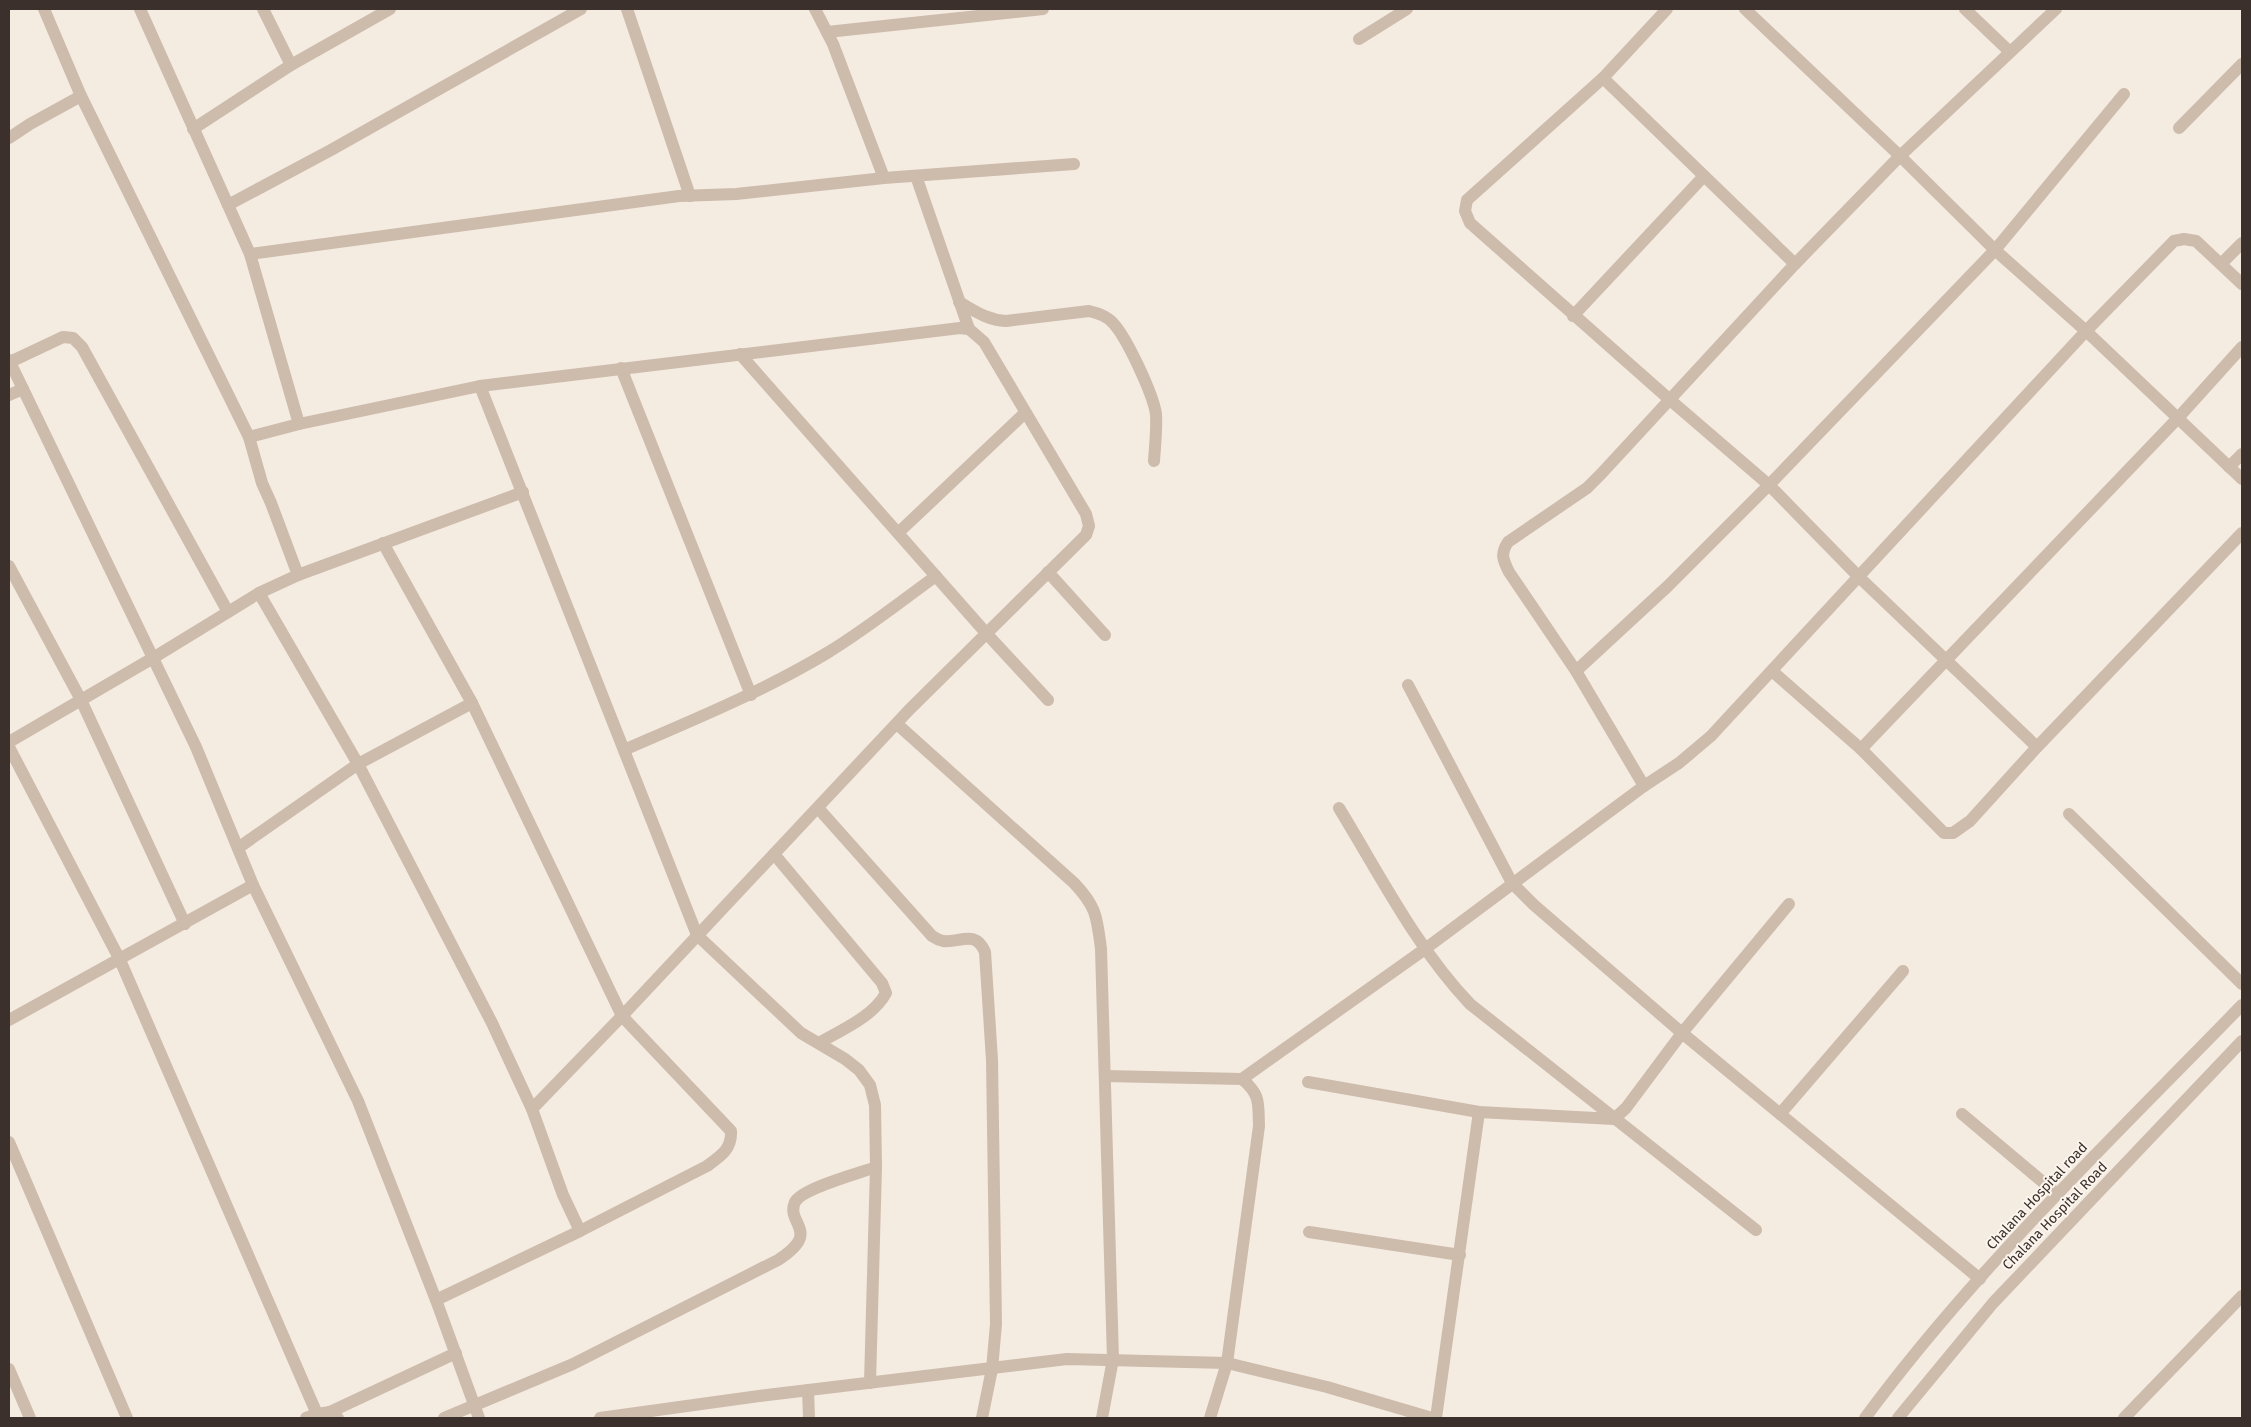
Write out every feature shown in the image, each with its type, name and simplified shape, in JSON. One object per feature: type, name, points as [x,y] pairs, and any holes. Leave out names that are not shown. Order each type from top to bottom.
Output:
[{"type":"street","points":[[44,9],[81,96],[249,437],[262,483],[298,575]]},
{"type":"street","points":[[140,9],[250,254],[299,424]]},
{"type":"street","points":[[263,9],[291,65]]},
{"type":"street","points":[[193,129],[291,65],[390,9]]},
{"type":"street","points":[[228,205],[331,150],[581,9]]},
{"type":"street","points":[[627,9],[690,196]]},
{"type":"street","points":[[814,9],[826,32],[884,178]]},
{"type":"street","points":[[826,32],[1043,9]]},
{"type":"street","points":[[1359,39],[1407,9]]},
{"type":"street","points":[[1667,9],[1603,78],[1467,200],[1465,211],[1470,223],[1573,316],[1769,485],[1859,577],[2037,748]]},
{"type":"street","points":[[1745,9],[1900,156],[1995,250],[2086,331],[2242,479]]},
{"type":"street","points":[[1965,9],[2010,52]]},
{"type":"street","points":[[1644,786],[1576,671],[1509,572],[1502,560],[1503,549],[1508,542],[1587,488],[1795,264],[1900,156],[2056,9]]},
{"type":"street","points":[[2179,128],[2242,64]]},
{"type":"street","points":[[1603,78],[1795,264]]},
{"type":"street","points":[[1576,671],[1668,586],[1769,485],[1995,250],[2124,94]]},
{"type":"street","points":[[9,138],[30,124],[81,96]]},
{"type":"street","points":[[250,254],[690,196],[736,194],[884,178],[1074,164]]},
{"type":"street","points":[[532,1109],[897,724],[1086,535],[1089,526],[1086,514],[984,342],[969,329],[916,176]]},
{"type":"street","points":[[1573,316],[1704,176]]},
{"type":"street","points":[[1242,1080],[1424,949],[1644,786],[1679,763],[1711,736],[2086,331],[2174,241],[2184,239],[2196,241],[2242,284]]},
{"type":"street","points":[[2221,264],[2242,243]]},
{"type":"street","points":[[959,302],[994,320],[1006,321],[1089,311],[1101,314],[1112,321],[1123,337],[1152,397],[1156,415],[1154,461]]},
{"type":"street","points":[[249,437],[299,424],[480,386],[960,328],[969,329]]},
{"type":"street","points":[[228,612],[82,347],[73,338],[63,337],[9,361],[196,746],[253,885],[358,1101],[436,1300],[479,1418]]},
{"type":"street","points":[[1861,749],[2178,418],[2242,347]]},
{"type":"street","points":[[740,354],[986,633],[1048,700]]},
{"type":"street","points":[[621,368],[751,695]]},
{"type":"street","points":[[480,386],[698,935],[801,1033],[845,1059],[859,1070],[870,1085],[875,1105],[876,1167],[870,1382]]},
{"type":"street","points":[[9,395],[23,389]]},
{"type":"street","points":[[898,533],[1025,413]]},
{"type":"street","points":[[2230,466],[2242,454]]},
{"type":"street","points":[[9,742],[153,658],[259,593],[298,575],[523,492]]},
{"type":"street","points":[[1772,671],[1861,749],[1944,833],[1953,833],[1970,821],[2242,533]]},
{"type":"street","points":[[382,543],[472,703],[622,1016],[725,1122],[731,1131],[732,1142],[724,1154],[707,1166],[580,1231],[436,1300]]},
{"type":"street","points":[[9,566],[81,700],[185,924]]},
{"type":"street","points":[[1048,572],[1105,635]]},
{"type":"street","points":[[624,750],[751,695],[829,652],[936,576]]},
{"type":"street","points":[[259,593],[358,764],[492,1024],[532,1109],[563,1195],[580,1231]]},
{"type":"street","points":[[1408,685],[1445,759],[1512,882],[1534,905],[1682,1033],[1980,1278]]},
{"type":"street","points":[[238,848],[358,764],[472,703]]},
{"type":"street","points":[[897,724],[1089,899],[1098,919],[1101,950],[1114,1359],[1102,1418]]},
{"type":"street","points":[[9,747],[120,960],[311,1416],[334,1415],[456,1353]]},
{"type":"street","points":[[818,808],[932,936],[943,941],[962,938],[974,939],[982,944],[992,1080],[996,1324],[992,1369],[982,1418]]},
{"type":"street","points":[[1339,808],[1424,949],[1470,1004],[1756,1230]]},
{"type":"street","points":[[2069,814],[2242,984]]},
{"type":"street","points":[[774,854],[882,983],[886,993],[881,1002],[872,1010],[819,1043]]},
{"type":"street","points":[[9,1020],[253,885]]},
{"type":"street","points":[[1308,1082],[1480,1112],[1614,1119],[1626,1108],[1682,1033],[1789,904]]},
{"type":"street","points":[[1780,1114],[1903,971]]},
{"type":"street","name":"Chalana Hospital road","points":[[1865,1418],[1887,1388],[1980,1278],[2057,1194],[2242,1005]]},
{"type":"street","name":"Chalana Hospital Road","points":[[1898,1418],[1993,1303],[2242,1041]]},
{"type":"street","points":[[1105,1076],[1242,1080],[1254,1089],[1256,1095],[1259,1126],[1227,1363],[1210,1418]]},
{"type":"street","points":[[600,1418],[870,1382],[1066,1359],[1114,1359],[1227,1363],[1327,1387],[1434,1418],[1480,1112]]},
{"type":"street","points":[[1962,1114],[2057,1194]]},
{"type":"street","points":[[9,1142],[127,1418]]},
{"type":"street","points":[[444,1418],[573,1364],[778,1260],[793,1250],[800,1240],[800,1227],[793,1212],[795,1201],[806,1192],[876,1167]]},
{"type":"street","points":[[1309,1232],[1460,1255]]},
{"type":"street","points":[[2124,1418],[2242,1296]]},
{"type":"street","points":[[9,1369],[30,1418]]},
{"type":"street","points":[[808,1390],[809,1418]]}]
